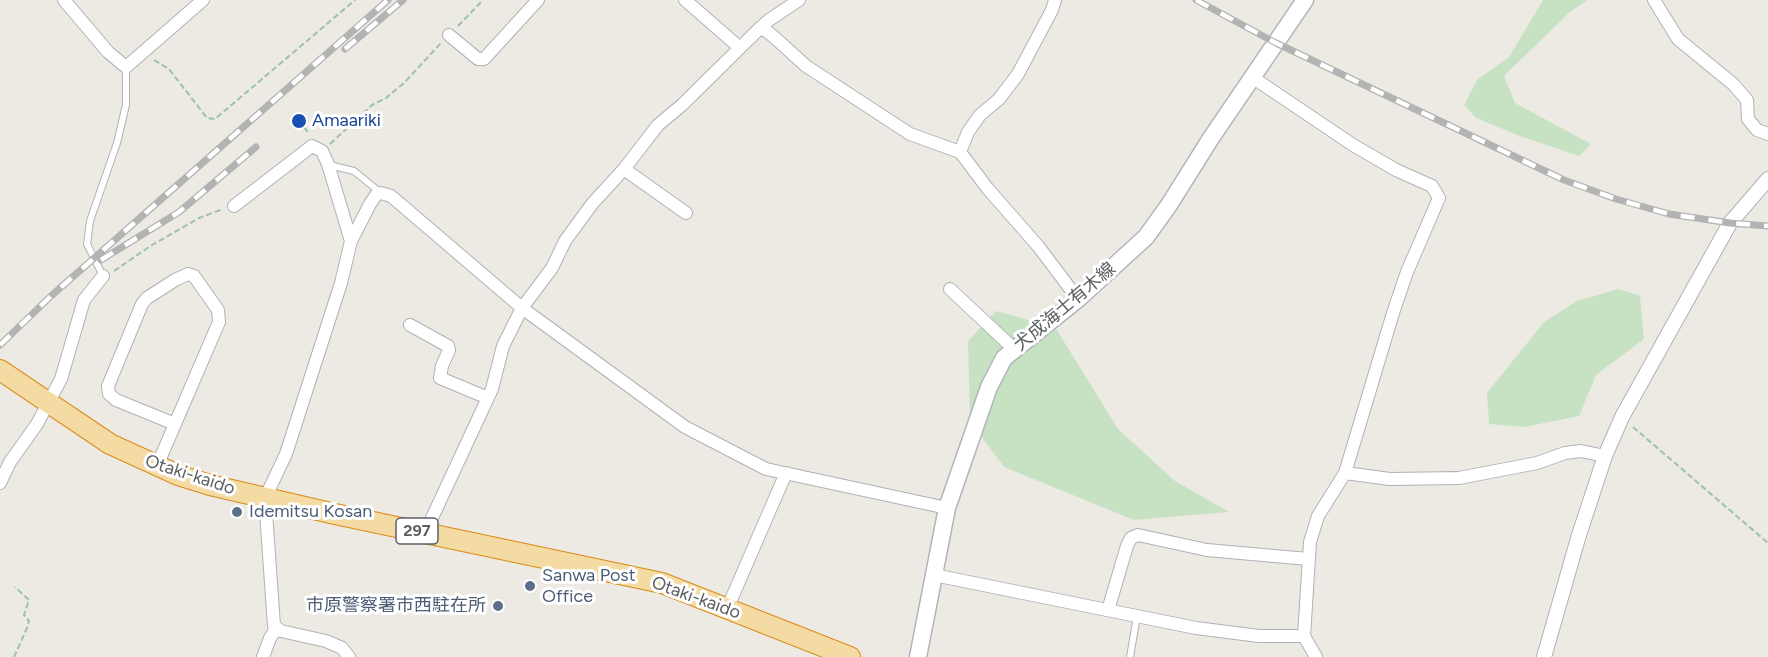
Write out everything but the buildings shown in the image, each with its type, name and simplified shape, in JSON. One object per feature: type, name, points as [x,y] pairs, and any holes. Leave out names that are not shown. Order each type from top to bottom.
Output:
[{"type":"highway","name":"Otaki-kaido","points":[[0,370],[110,444],[157,466],[210,485],[662,584],[850,657]]},
{"type":"main road","name":"犬成海士有木線","points":[[918,657],[947,508],[989,387],[1004,358],[1078,298],[1146,237],[1305,0]]},
{"type":"street","points":[[64,0],[108,52],[126,67],[203,0]]},
{"type":"street","points":[[449,35],[478,59],[483,59],[538,0]]},
{"type":"street","points":[[685,0],[739,47]]},
{"type":"street","points":[[425,533],[488,398],[503,346],[522,308],[552,268],[571,232],[658,125],[682,105],[769,20],[799,0]]},
{"type":"street","points":[[960,152],[968,132],[980,115],[999,99],[1018,74],[1055,0]]},
{"type":"street","points":[[1654,0],[1678,39],[1733,84],[1747,100],[1748,119],[1756,130],[1768,134]]},
{"type":"street","points":[[759,29],[765,30],[774,37],[806,66],[910,134],[960,152],[1078,298]]},
{"type":"street","points":[[1252,77],[1353,145],[1396,171],[1432,186],[1439,198],[1407,272],[1345,473],[1318,516],[1310,542],[1304,636],[1316,657]]},
{"type":"street","points":[[234,206],[312,146],[322,151],[328,164],[351,241]]},
{"type":"street","points":[[624,169],[686,213]]},
{"type":"street","points":[[1544,657],[1579,535],[1605,456],[1622,417],[1722,237],[1746,203],[1768,179]]},
{"type":"street","points":[[349,657],[342,648],[326,641],[281,631],[274,626],[265,498],[286,454],[334,306],[351,241],[370,204],[376,195],[381,193],[391,196],[522,308],[685,427],[766,469],[947,508]]},
{"type":"street","points":[[157,466],[219,322],[218,310],[194,276],[188,274],[175,280],[142,304],[108,386],[110,394],[116,400],[175,424]]},
{"type":"street","points":[[0,483],[10,462],[37,424],[61,379],[84,300],[103,276]]},
{"type":"street","points":[[950,289],[1014,349]]},
{"type":"street","points":[[410,325],[448,346],[449,350],[440,378],[488,398]]},
{"type":"street","points":[[1345,473],[1390,479],[1459,478],[1537,463],[1565,453],[1581,452],[1605,456]]},
{"type":"street","points":[[727,609],[786,473]]},
{"type":"street","points":[[1108,610],[1127,546],[1131,538],[1138,535],[1207,550],[1308,559]]},
{"type":"street","points":[[934,574],[1196,628],[1259,636],[1304,636]]},
{"type":"street","points":[[263,657],[270,638],[277,628]]},
{"type":"lane","points":[[103,276],[87,244],[90,221],[117,143],[126,105],[126,67]]},
{"type":"lane","points":[[328,164],[354,171],[381,193]]},
{"type":"lane","points":[[1130,657],[1137,616]]},
{"type":"path","points":[[142,53],[169,69],[207,118],[215,119],[355,0]]},
{"type":"path","points":[[322,151],[372,105],[386,98],[404,83],[483,0]]},
{"type":"path","points":[[103,276],[120,268],[152,245],[199,218],[234,206]]},
{"type":"path","points":[[1622,417],[1768,543]]},
{"type":"path","points":[[14,657],[29,621],[24,615],[29,600],[15,587]]},
{"type":"green space","points":[[1543,0],[1587,0],[1570,12],[1504,76],[1515,103],[1591,144],[1579,156],[1476,118],[1464,105],[1477,80],[1509,57]]},
{"type":"green space","points":[[1618,289],[1640,296],[1644,339],[1596,375],[1579,416],[1524,427],[1489,424],[1487,393],[1544,322],[1577,301]]},
{"type":"green space","points":[[996,311],[1055,327],[1118,429],[1175,481],[1229,512],[1134,520],[1004,467],[970,421],[968,341]]},
{"type":"railway","points":[[0,345],[51,296],[388,0]]},
{"type":"railway","points":[[345,49],[403,0]]},
{"type":"railway","points":[[1196,0],[1276,43],[1564,180],[1616,199],[1669,214],[1768,226]]},
{"type":"railway","points":[[101,260],[179,212],[256,147]]},
{"type":"place","name":"Amaariki","points":[[299,121]]},
{"type":"place","name":"Idemitsu Kosan","points":[[237,512]]},
{"type":"place","name":"Sanwa Post Office","points":[[530,586]]},
{"type":"place","name":"市原警察署市西駐在所","points":[[498,606]]}]
